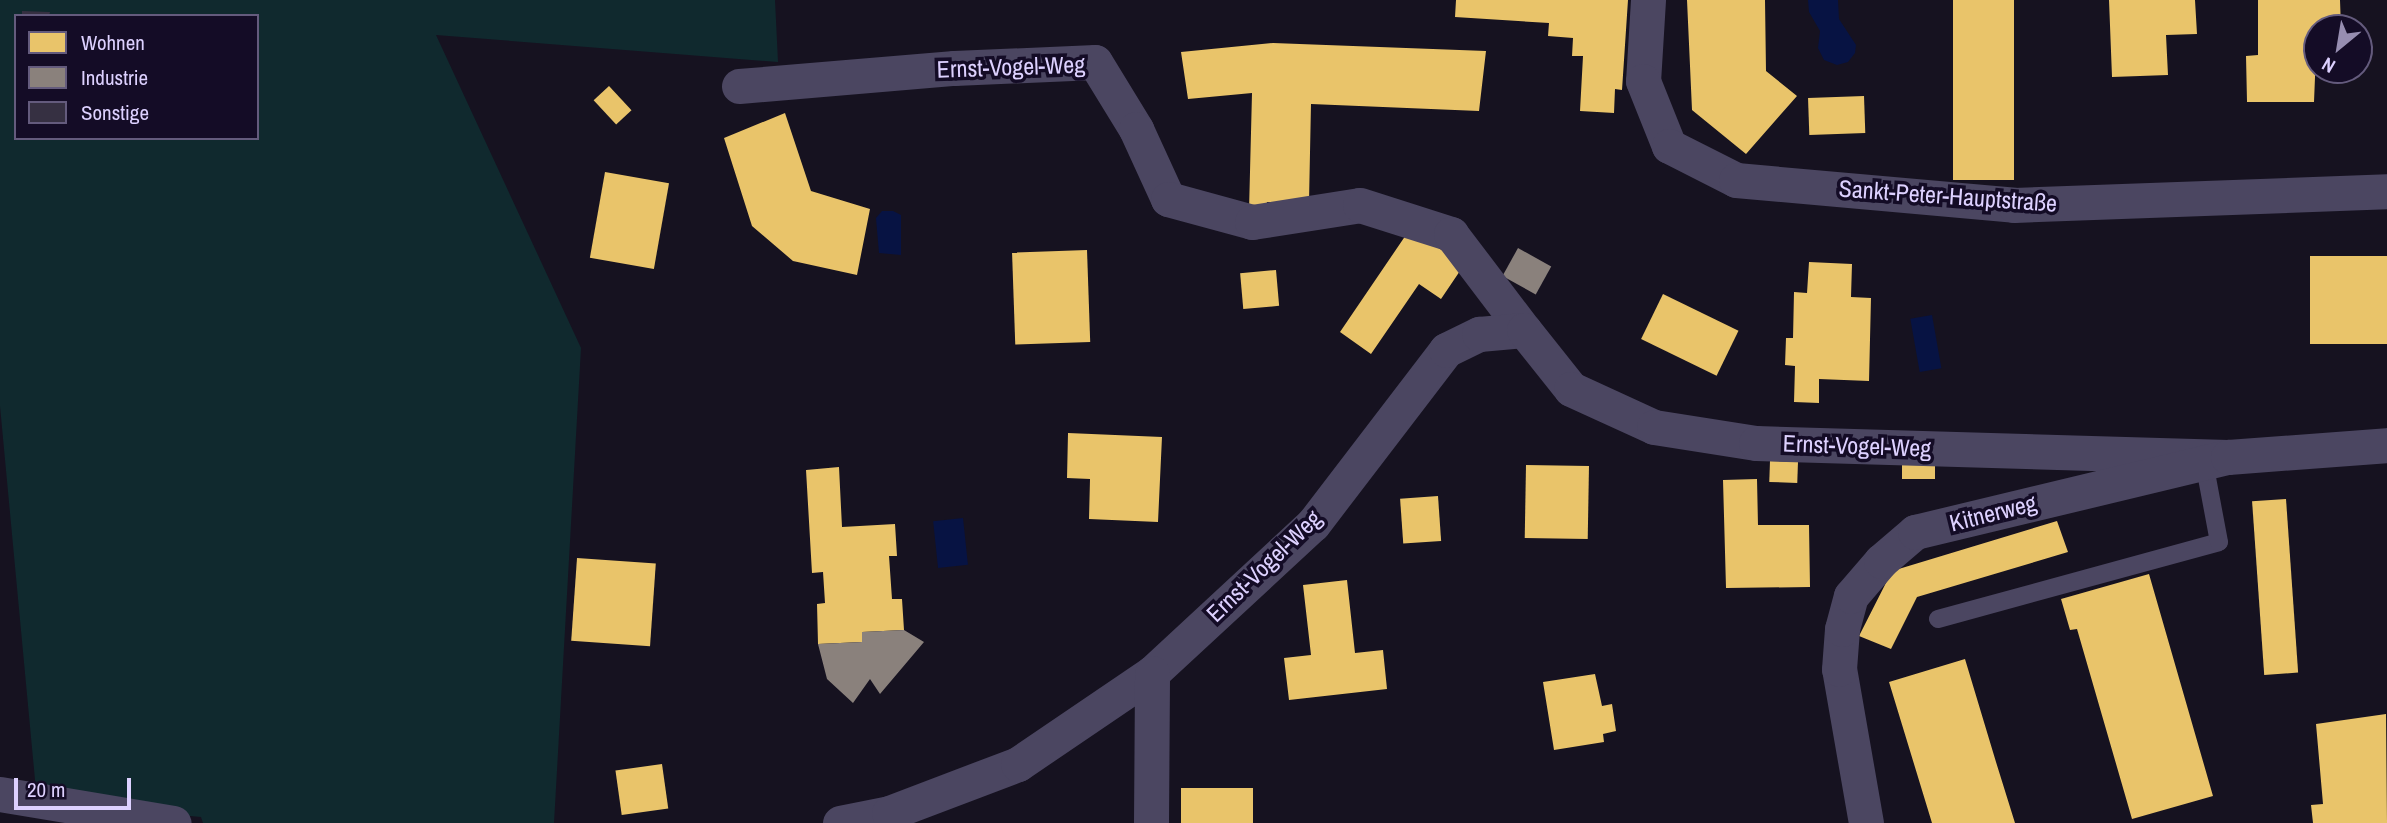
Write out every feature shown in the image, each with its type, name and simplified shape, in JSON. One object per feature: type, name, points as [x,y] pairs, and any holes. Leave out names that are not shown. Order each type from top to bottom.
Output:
[{"type":"street","name":"Sankt-Peter-Hauptstraße","points":[[1648,0],[1643,80],[1669,146],[1736,180],[2014,205],[2387,191]]},
{"type":"street","name":"Ernst-Vogel-Weg","points":[[739,86],[954,68],[1095,61],[1136,130],[1168,200],[1252,222],[1360,205],[1451,234],[1571,389],[1654,427],[1756,443],[2216,459]]},
{"type":"street","name":"Ernst-Vogel-Weg","points":[[840,823],[889,813],[1018,764],[1152,673],[1313,524],[1446,350],[1479,334],[1524,330]]},
{"type":"street","name":"Kitnerweg","points":[[1866,823],[1839,668],[1842,629],[1851,596],[1881,561],[1915,532],[2216,459],[2387,445]]},
{"type":"street","points":[[1151,823],[1152,673]]},
{"type":"street","points":[[0,794],[174,823]]},
{"type":"lane","points":[[1938,619],[2219,542],[2216,459]]},
{"type":"green space","points":[[0,0],[775,0],[778,62],[436,35],[581,348],[554,823],[203,823],[201,817],[37,801],[0,406]]},
{"type":"shaded area","points":[[1808,0],[1838,0],[1839,19],[1856,45],[1855,53],[1848,62],[1837,65],[1824,60],[1818,48],[1820,31],[1809,12]]},
{"type":"shaded area","points":[[882,211],[893,211],[901,215],[901,255],[879,253],[876,218]]},
{"type":"shaded area","points":[[1932,315],[1941,368],[1920,372],[1910,319]]},
{"type":"shaded area","points":[[963,518],[968,565],[938,568],[933,521]]},
{"type":"building: Wohnen","points":[[1456,0],[1628,0],[1622,90],[1615,89],[1614,113],[1580,111],[1583,56],[1572,56],[1573,38],[1548,36],[1549,23],[1455,17]]},
{"type":"building: Wohnen","points":[[1687,0],[1765,0],[1766,71],[1797,96],[1746,154],[1692,110]]},
{"type":"building: Wohnen","points":[[1953,0],[2014,0],[2014,180],[1953,180]]},
{"type":"building: Wohnen","points":[[2109,0],[2195,0],[2197,34],[2166,35],[2168,75],[2112,77]]},
{"type":"building: Wohnen","points":[[2258,0],[2340,0],[2340,14],[2303,14],[2303,84],[2315,84],[2314,102],[2247,102],[2246,56],[2258,55]]},
{"type":"building: Wohnen","points":[[1273,43],[1486,51],[1479,111],[1311,104],[1309,202],[1267,202],[1265,212],[1249,211],[1252,93],[1188,99],[1181,52]]},
{"type":"building: Wohnen","points":[[609,86],[632,110],[616,124],[594,100]]},
{"type":"building: Wohnen","points":[[1864,96],[1865,133],[1809,135],[1808,98]]},
{"type":"building: Wohnen","points":[[785,113],[811,191],[870,209],[857,275],[793,261],[752,226],[724,138]]},
{"type":"building: Wohnen","points":[[605,172],[669,183],[654,269],[590,258]]},
{"type":"building: Wohnen","points":[[1410,229],[1464,265],[1441,299],[1419,284],[1371,354],[1340,332]]},
{"type":"building: Wohnen","points":[[1087,250],[1090,342],[1015,345],[1012,253]]},
{"type":"building: Wohnen","points":[[2310,256],[2387,256],[2387,344],[2310,344]]},
{"type":"building: Wohnen","points":[[1809,262],[1852,264],[1851,297],[1871,298],[1869,381],[1819,379],[1819,403],[1794,402],[1795,366],[1785,365],[1786,338],[1793,338],[1794,292],[1807,293]]},
{"type":"building: Wohnen","points":[[1276,270],[1279,306],[1243,309],[1240,273]]},
{"type":"building: Wohnen","points":[[1663,294],[1738,331],[1717,376],[1641,339]]},
{"type":"building: Wohnen","points":[[1068,433],[1162,437],[1158,522],[1089,519],[1090,479],[1067,478]]},
{"type":"building: Wohnen","points":[[1902,453],[1935,453],[1935,479],[1902,479]]},
{"type":"building: Wohnen","points":[[1770,461],[1798,462],[1797,483],[1769,482]]},
{"type":"building: Wohnen","points":[[1526,465],[1589,466],[1588,539],[1525,538]]},
{"type":"building: Wohnen","points":[[839,467],[842,527],[895,524],[897,556],[889,556],[892,599],[902,599],[904,630],[862,632],[862,642],[818,644],[817,604],[825,603],[823,572],[812,573],[806,470]]},
{"type":"building: Wohnen","points":[[1757,479],[1758,525],[1809,525],[1810,587],[1726,588],[1723,480]]},
{"type":"building: Wohnen","points":[[1438,496],[1441,541],[1403,544],[1400,499]]},
{"type":"building: Wohnen","points":[[2286,499],[2298,673],[2264,675],[2252,501]]},
{"type":"building: Wohnen","points":[[2057,521],[2068,552],[1917,597],[1891,649],[1859,636],[1892,571]]},
{"type":"building: Wohnen","points":[[577,558],[656,564],[650,646],[571,641]]},
{"type":"building: Wohnen","points":[[2149,574],[2213,796],[2132,819],[2077,629],[2070,630],[2061,599]]},
{"type":"building: Wohnen","points":[[1347,580],[1355,653],[1383,650],[1387,689],[1289,700],[1284,658],[1311,655],[1303,585]]},
{"type":"building: Wohnen","points":[[1965,659],[2015,823],[1932,823],[1889,682]]},
{"type":"building: Wohnen","points":[[1595,674],[1602,706],[1612,704],[1616,731],[1603,734],[1604,742],[1554,750],[1543,682]]},
{"type":"building: Wohnen","points":[[2386,714],[2387,823],[2313,823],[2311,805],[2323,804],[2316,724]]},
{"type":"building: Wohnen","points":[[662,764],[668,809],[622,815],[615,771]]},
{"type":"building: Wohnen","points":[[1181,788],[1253,788],[1253,823],[1181,823]]},
{"type":"building: Industrie","points":[[1518,248],[1551,266],[1536,294],[1502,276]]},
{"type":"building: Industrie","points":[[904,630],[924,642],[880,694],[870,679],[853,703],[827,679],[818,644],[862,642],[862,632]]},
{"type":"building: Sonstige","points":[[22,11],[50,12],[50,14],[22,14]]}]
